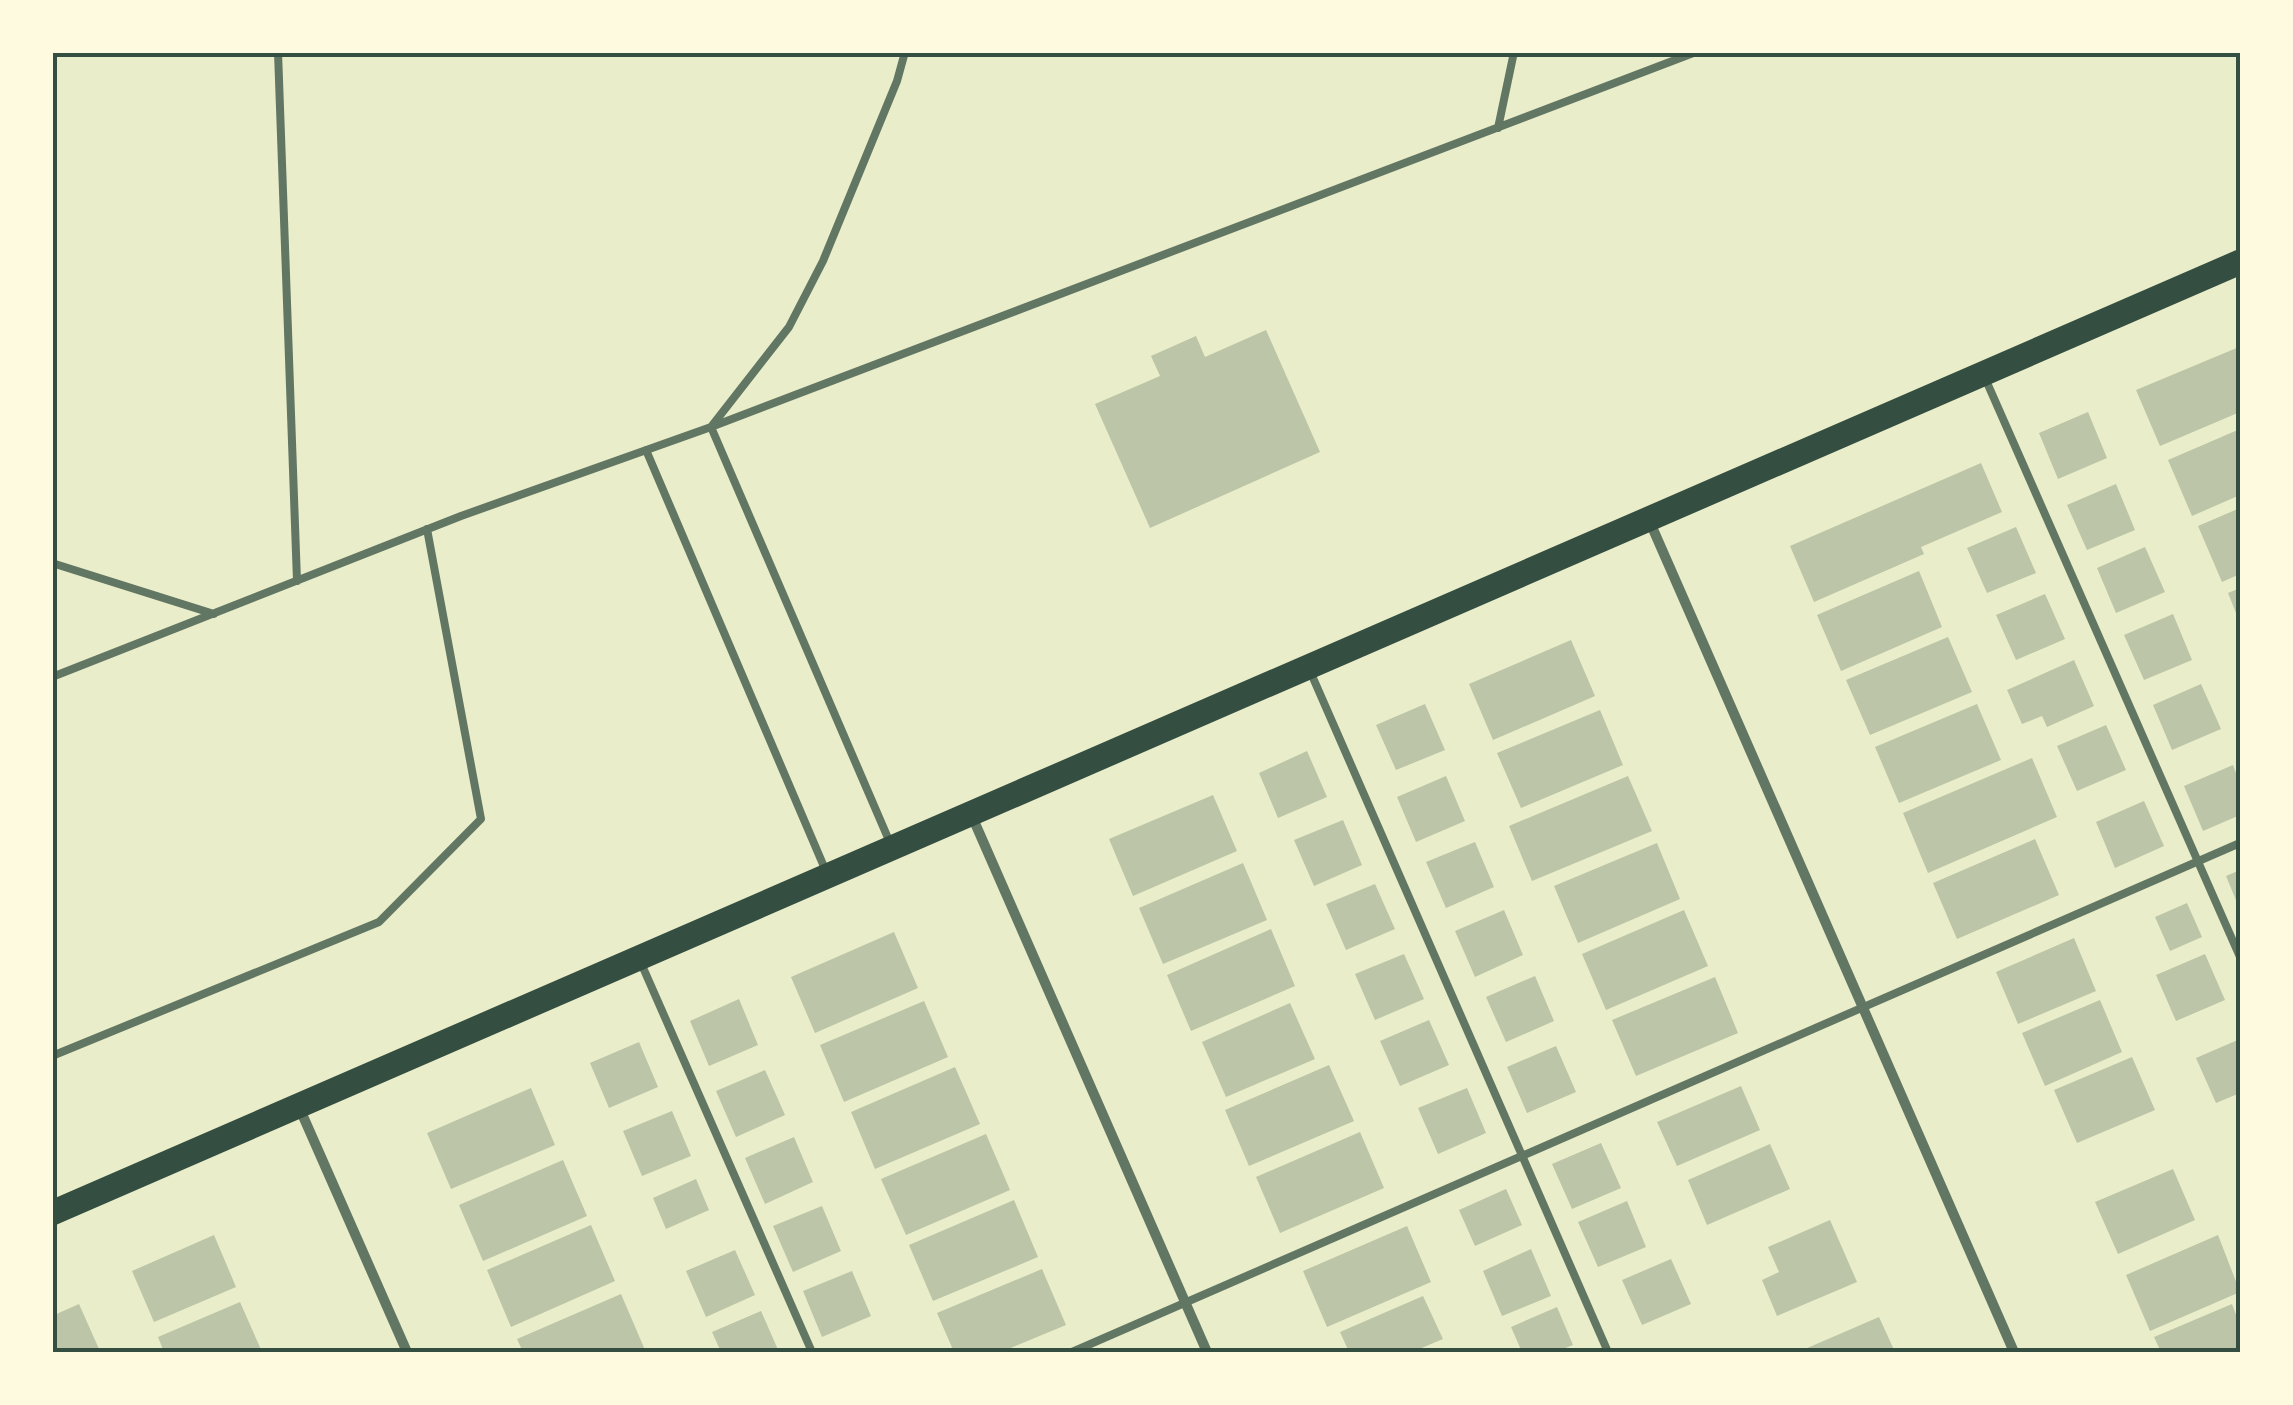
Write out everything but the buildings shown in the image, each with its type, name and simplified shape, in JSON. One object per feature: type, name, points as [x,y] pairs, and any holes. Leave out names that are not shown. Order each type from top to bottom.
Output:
[{"type":"main road","points":[[52,1213],[2240,262]]},
{"type":"street","points":[[1649,520],[2014,1352]]},
{"type":"street","points":[[970,814],[1207,1352]]},
{"type":"street","points":[[298,1106],[407,1352]]},
{"type":"lane","points":[[278,52],[296,581]]},
{"type":"lane","points":[[711,427],[789,327],[855,185],[905,52]]},
{"type":"lane","points":[[1498,128],[1514,52]]},
{"type":"lane","points":[[52,677],[427,530],[711,427],[1696,52]]},
{"type":"lane","points":[[1983,374],[2240,957]]},
{"type":"lane","points":[[711,427],[892,848]]},
{"type":"lane","points":[[646,450],[828,876]]},
{"type":"lane","points":[[52,1056],[379,922],[481,819],[427,530]]},
{"type":"lane","points":[[52,563],[214,614]]},
{"type":"lane","points":[[1308,666],[1608,1352]]},
{"type":"lane","points":[[1072,1352],[2240,844]]},
{"type":"lane","points":[[638,958],[812,1352]]}]
